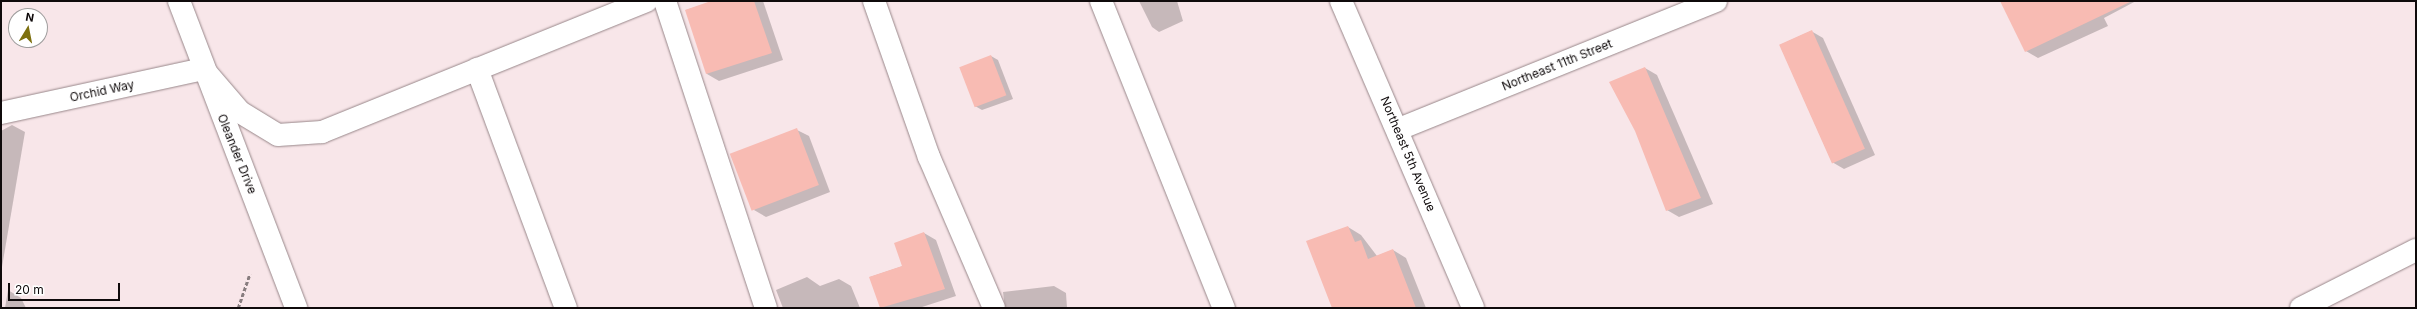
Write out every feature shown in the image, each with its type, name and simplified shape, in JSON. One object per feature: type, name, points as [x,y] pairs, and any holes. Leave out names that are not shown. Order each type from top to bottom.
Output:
[{"type":"street","name":"Oleander Drive","points":[[179,1],[203,68],[296,308]]},
{"type":"street","points":[[203,68],[240,112],[278,135],[322,132],[647,1]]},
{"type":"street","points":[[665,1],[766,308]]},
{"type":"street","points":[[874,1],[929,157],[994,308]]},
{"type":"street","points":[[1101,1],[1224,308]]},
{"type":"street","name":"Northeast 5th Avenue","points":[[1340,1],[1399,129],[1473,308]]},
{"type":"street","name":"Northeast 11th Street","points":[[1399,129],[1702,4]]},
{"type":"street","name":"Orchid Way","points":[[1,113],[203,68]]},
{"type":"street","points":[[477,69],[566,308]]},
{"type":"street","points":[[2301,308],[2416,250]]},
{"type":"building","points":[[711,1],[754,1],[772,53],[706,74],[685,10]]},
{"type":"building","points":[[2000,1],[2132,1],[2025,52]]},
{"type":"building","points":[[1812,30],[1865,149],[1832,163],[1779,45]]},
{"type":"building","points":[[991,55],[1006,95],[975,107],[959,67]]},
{"type":"building","points":[[1645,67],[1701,198],[1666,211],[1635,131],[1609,82]]},
{"type":"building","points":[[797,128],[819,185],[752,211],[730,154]]},
{"type":"building","points":[[1348,226],[1355,242],[1361,240],[1368,259],[1393,249],[1416,308],[1332,308],[1306,241]]},
{"type":"building","points":[[924,232],[945,289],[880,308],[869,277],[902,266],[894,243]]}]
